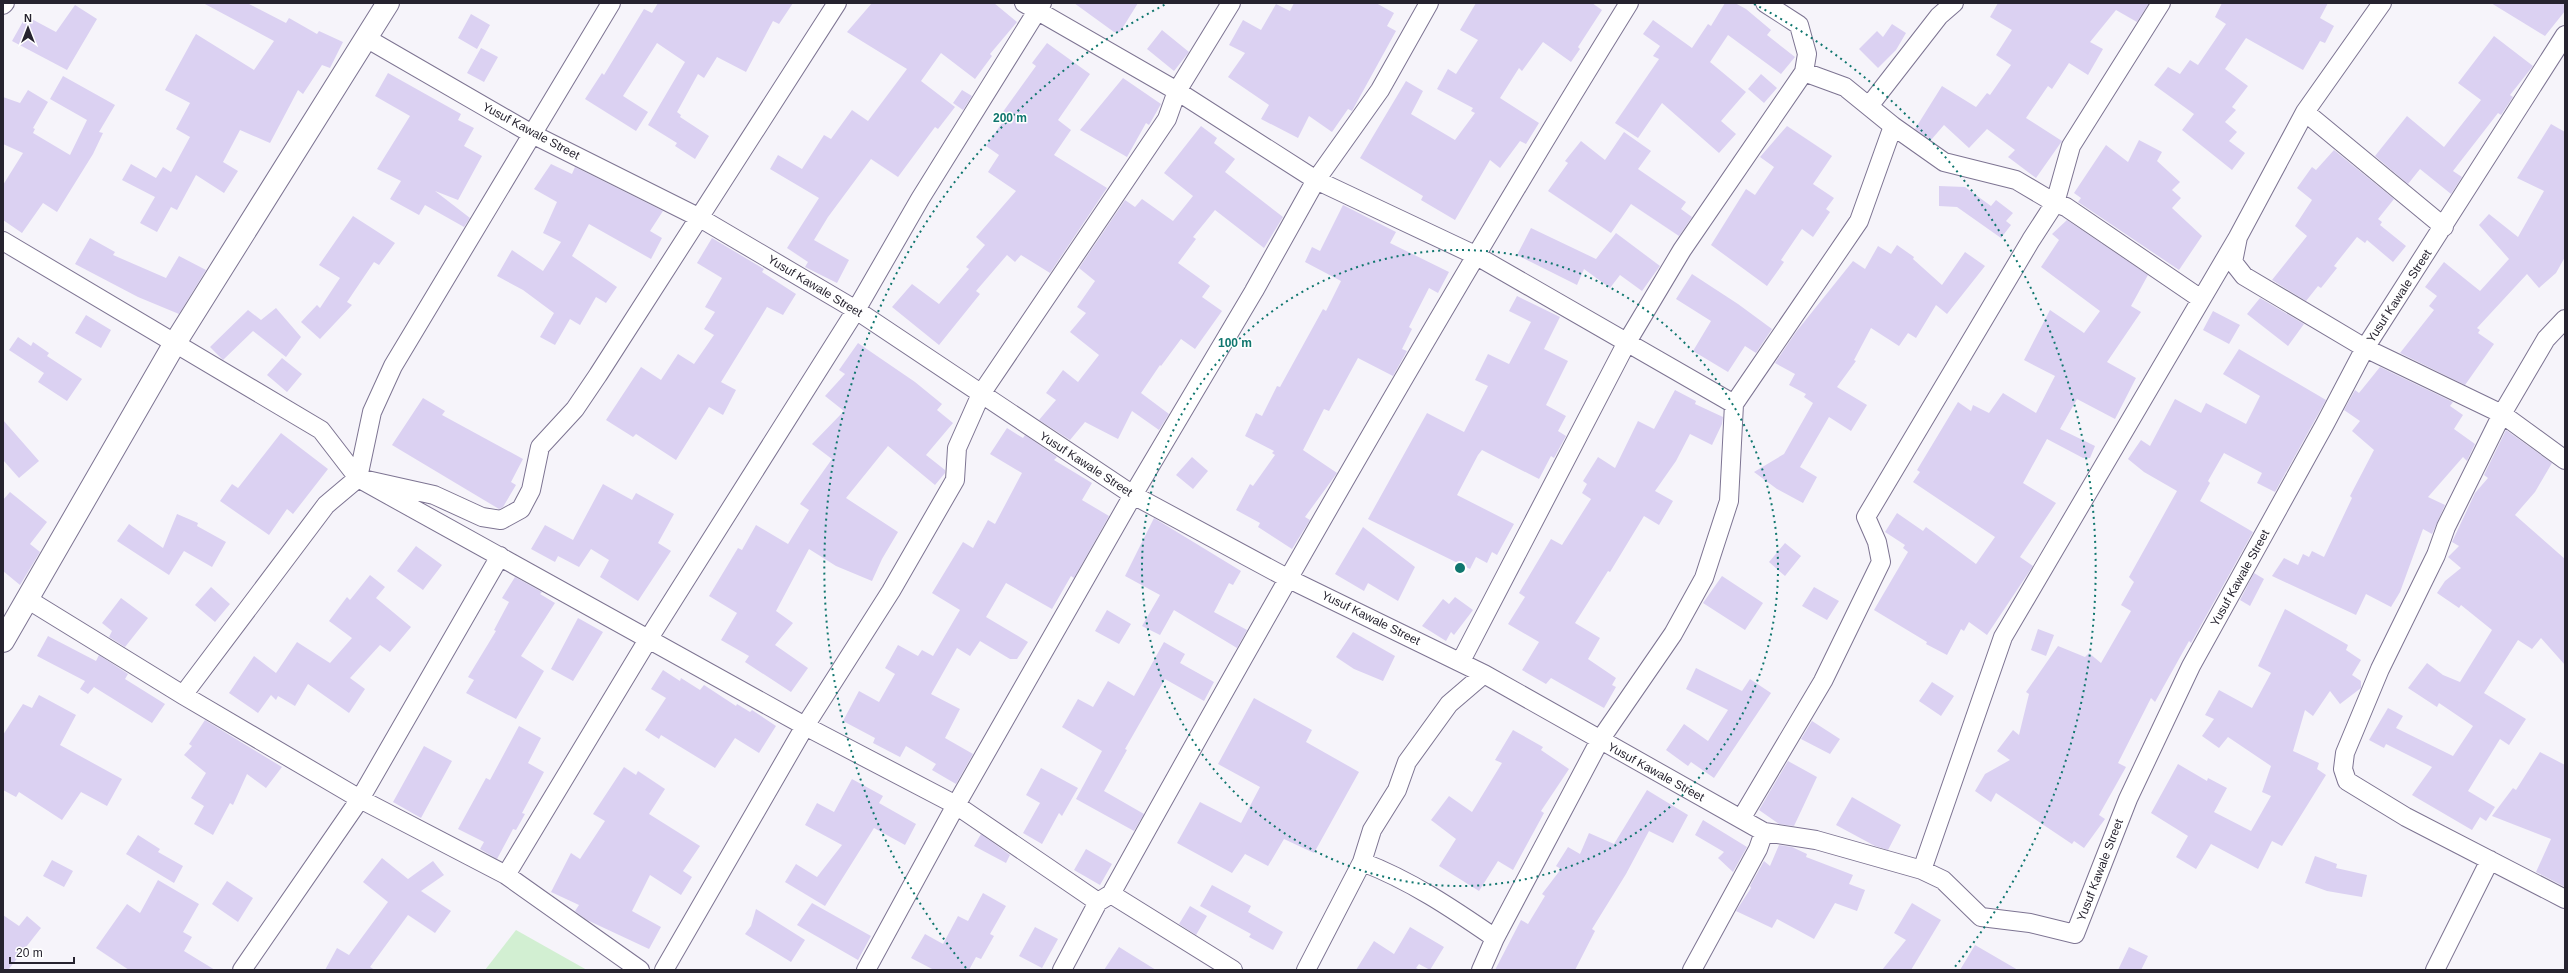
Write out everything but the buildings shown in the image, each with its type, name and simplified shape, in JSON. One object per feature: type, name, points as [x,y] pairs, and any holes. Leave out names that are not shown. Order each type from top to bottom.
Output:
[{"type":"street","points":[[3,640],[175,343],[388,3]]},
{"type":"street","points":[[183,695],[326,505],[358,478],[372,412],[393,366],[611,3]]},
{"type":"street","points":[[358,478],[434,495],[482,517],[501,520],[521,509],[531,490],[540,447],[575,409],[700,218],[837,3]]},
{"type":"street","points":[[664,970],[805,726],[891,591],[955,480],[957,448],[981,394],[1167,119],[1177,91],[1231,3]]},
{"type":"street","points":[[866,970],[956,805],[1133,495],[1254,291],[1316,180],[1380,90],[1429,3]]},
{"type":"street","points":[[1062,970],[1105,898],[1286,578],[1475,255],[1629,3]]},
{"type":"street","points":[[1460,661],[1627,342],[1682,250],[1804,72],[1807,54],[1799,25],[1765,3]]},
{"type":"street","points":[[1869,106],[1939,16],[1954,3]]},
{"type":"street","points":[[1741,819],[1823,681],[1881,562],[1877,542],[1866,517],[2031,240],[2055,203],[2071,146],[2161,3]]},
{"type":"street","points":[[1922,870],[2003,637],[2238,237],[2305,112],[2382,3]]},
{"type":"street","points":[[506,875],[649,638],[856,310],[1034,6],[1177,91],[1316,180],[1475,255],[1734,404]]},
{"type":"street","name":"Yusuf Kawale Street","points":[[366,38],[532,134],[700,218],[856,310],[1133,495],[1286,578],[1460,661],[1764,832],[1816,840],[1922,870],[1943,880],[1981,917],[2030,923],[2075,934],[2128,799],[2191,666],[2326,424],[2365,348],[2444,227],[2565,35]]},
{"type":"street","points":[[1804,72],[1845,87],[1893,126],[1944,162],[2016,180],[2055,203],[2066,207],[2201,298]]},
{"type":"street","points":[[2305,112],[2444,227]]},
{"type":"street","points":[[1481,970],[1495,938],[1600,740],[1673,634],[1704,578],[1729,501],[1734,404],[1859,221],[1893,126]]},
{"type":"street","points":[[2238,237],[2233,262],[2244,276],[2365,348],[2502,414],[2565,460]]},
{"type":"street","points":[[3,241],[321,430],[358,478],[649,638],[805,726],[956,805],[1105,898],[1233,970]]},
{"type":"street","points":[[2565,319],[2546,339],[2502,414],[2446,527],[2436,555],[2380,669],[2345,753],[2343,769],[2347,781],[2406,817],[2565,899]]},
{"type":"street","points":[[242,970],[360,799],[500,556]]},
{"type":"street","points":[[27,599],[183,695],[360,799],[506,875],[640,970]]},
{"type":"street","points":[[1306,970],[1362,862],[1372,830],[1396,790],[1407,762],[1449,704],[1484,674]]},
{"type":"street","points":[[1692,970],[1758,849],[1764,832]]},
{"type":"street","points":[[2435,970],[2490,860]]},
{"type":"street","points":[[1362,862],[1390,872],[1437,899],[1495,938]]},
{"type":"green space","points":[[516,930],[587,970],[485,970]]}]
